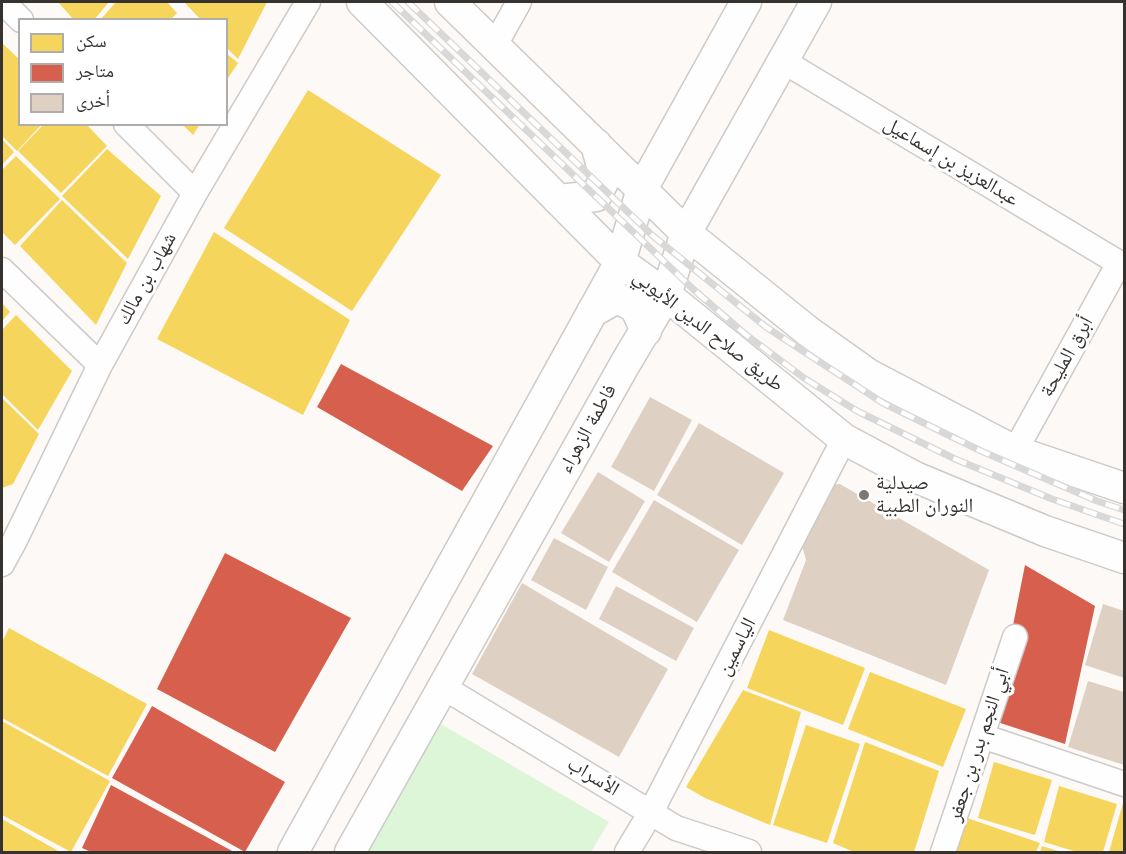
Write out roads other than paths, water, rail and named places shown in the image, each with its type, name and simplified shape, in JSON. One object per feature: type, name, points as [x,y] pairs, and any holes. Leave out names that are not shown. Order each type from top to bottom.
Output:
[{"type":"main road","name":"طريق صلاح الدين الأيوبي","points":[[362,2],[620,261],[844,439],[915,477],[1045,531],[1125,558]]},
{"type":"main road","points":[[450,2],[686,233],[809,332],[868,374],[1015,451],[1125,488]]},
{"type":"main road","points":[[293,852],[620,261],[642,189],[746,2]]},
{"type":"main road","name":"فاطمة الزهراء","points":[[350,852],[666,296],[686,233],[816,2]]},
{"type":"main road","points":[[559,200],[596,196],[605,178],[596,144]]},
{"type":"main road","points":[[592,312],[617,298],[635,308],[646,331]]},
{"type":"street","points":[[3,2],[19,18]]},
{"type":"street","name":"شهاب بن مالك","points":[[2,564],[8,536],[100,365],[195,193],[308,2]]},
{"type":"street","points":[[495,45],[519,2]]},
{"type":"street","name":"عبدالعزيز بن إسماعيل","points":[[783,61],[1119,263]]},
{"type":"street","points":[[128,126],[195,193]]},
{"type":"street","name":"أبرق المليحة","points":[[1015,451],[1119,263]]},
{"type":"street","points":[[2,270],[100,365]]},
{"type":"street","name":"الياسمين","points":[[627,852],[651,812],[844,439]]},
{"type":"street","name":"أبي النجم بدر بن جعفر","points":[[943,852],[1015,637]]},
{"type":"street","name":"الأسراب","points":[[443,687],[676,828],[748,852]]},
{"type":"street","points":[[982,736],[1125,784]]},
{"type":"railway","points":[[392,2],[693,289],[745,334],[804,378],[857,411],[955,459],[1052,499],[1124,524]]},
{"type":"railway","points":[[408,2],[653,236],[766,327],[883,403],[981,451],[1097,501],[1124,510]]},
{"type":"place","name":"صيدلية النوران الطبية","points":[[864,495]]}]
